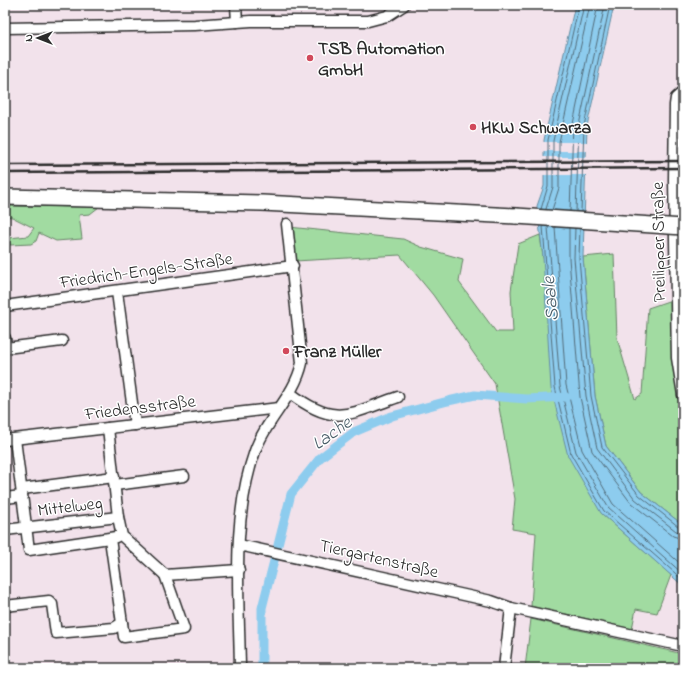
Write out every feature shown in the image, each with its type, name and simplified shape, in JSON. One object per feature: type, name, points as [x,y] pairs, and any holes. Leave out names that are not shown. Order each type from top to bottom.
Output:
[{"type":"main road","points":[[5,197],[262,203],[516,216],[683,227]]},
{"type":"street","points":[[236,5],[237,22]]},
{"type":"street","points":[[5,28],[195,25],[237,22],[368,21],[387,16],[404,5]]},
{"type":"street","name":"Preilipper Straße","points":[[683,92],[676,98],[675,105],[674,180],[677,358],[683,395]]},
{"type":"street","points":[[240,668],[239,545],[245,484],[256,448],[279,408],[290,393],[299,375],[302,363],[287,224]]},
{"type":"street","name":"Friedrich-Engels-Straße","points":[[5,306],[117,292],[292,266]]},
{"type":"street","points":[[117,292],[135,425]]},
{"type":"street","points":[[5,338],[6,348],[62,341]]},
{"type":"street","points":[[290,393],[314,409],[334,416],[348,414],[398,397]]},
{"type":"street","name":"Friedensstraße","points":[[5,440],[279,408]]},
{"type":"street","name":"Mittelweg","points":[[16,439],[29,550],[122,536],[118,517],[108,428]]},
{"type":"street","points":[[5,498],[22,493],[114,481],[184,476]]},
{"type":"street","name":"Mittelweg","points":[[5,530],[118,517]]},
{"type":"street","points":[[110,539],[124,637],[184,629],[165,575],[122,536]]},
{"type":"street","name":"Tiergartenstraße","points":[[239,545],[491,601],[511,608],[683,646]]},
{"type":"street","points":[[165,575],[239,570]]},
{"type":"street","points":[[5,606],[49,601],[52,604],[56,633],[114,628],[122,623]]},
{"type":"street","points":[[504,668],[511,608]]},
{"type":"green space","points":[[5,206],[99,207],[90,214],[79,215],[82,239],[56,241],[39,233],[36,241],[31,244],[10,245],[9,238],[28,236],[34,228],[12,217],[5,216]]},
{"type":"green space","points":[[289,227],[403,239],[421,247],[463,259],[459,282],[496,332],[513,332],[511,291],[518,244],[540,235],[543,257],[601,513],[671,575],[657,613],[636,609],[632,629],[531,606],[536,533],[512,529],[515,499],[495,384],[433,295],[400,255],[295,261]]},
{"type":"green space","points":[[614,254],[617,338],[635,399],[642,394],[648,308],[680,297],[683,263],[683,525],[641,492],[606,446],[595,396],[583,257]]},
{"type":"green space","points":[[531,619],[683,654],[683,668],[525,668]]},
{"type":"water","name":"Saale","points":[[575,5],[614,5],[587,126],[583,257],[595,396],[606,446],[641,492],[683,525],[683,586],[601,513],[568,456],[551,388],[543,257],[537,206],[544,186],[544,140]]},
{"type":"pier","points":[[542,142],[589,142],[589,151],[542,151]]},
{"type":"pier","points":[[542,157],[589,157],[588,175],[542,175]]},
{"type":"waterway","name":"Lache","points":[[262,668],[262,608],[291,494],[320,458],[354,432],[392,416],[448,401],[475,395],[527,399],[566,397]]},
{"type":"railway","points":[[5,165],[683,161]]},
{"type":"railway","points":[[5,173],[683,168]]},
{"type":"place","name":"TSB Automation GmbH","points":[[310,58]]},
{"type":"place","name":"HKW Schwarza","points":[[473,127]]},
{"type":"place","name":"Franz Müller","points":[[286,351]]}]
